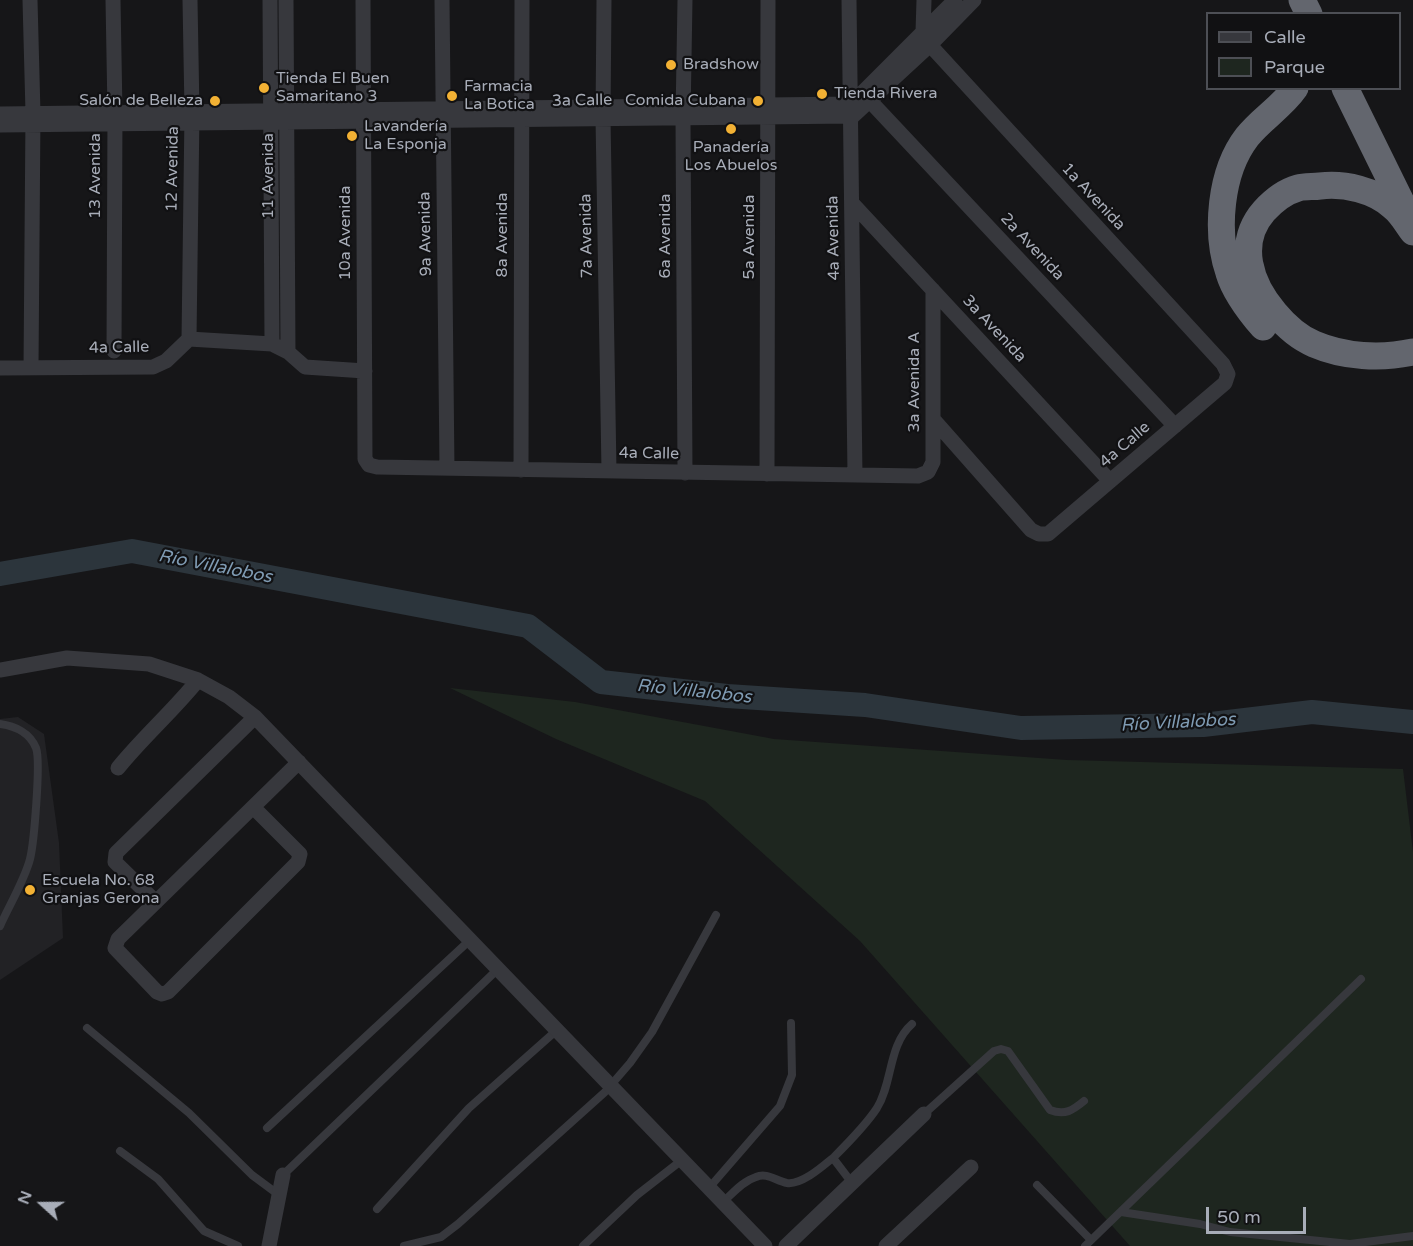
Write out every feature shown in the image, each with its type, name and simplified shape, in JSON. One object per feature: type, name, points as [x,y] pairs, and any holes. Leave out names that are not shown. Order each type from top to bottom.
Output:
[{"type":"highway","points":[[1293,90],[1246,138],[1232,168],[1223,199],[1221,225],[1221,237],[1229,274],[1248,310],[1272,338],[1304,359],[1338,369],[1372,374],[1413,370]]},
{"type":"highway","points":[[1346,90],[1413,227]]},
{"type":"highway","points":[[1364,90],[1413,196]]},
{"type":"highway","points":[[1413,232],[1393,206],[1368,192],[1336,184],[1298,188],[1276,198],[1256,220],[1248,240],[1250,271],[1263,299],[1284,324],[1313,344],[1344,353],[1373,356],[1413,352]]},
{"type":"street","points":[[30,0],[31,368]]},
{"type":"street","name":"13 Avenida","points":[[113,0],[114,351]]},
{"type":"street","name":"12 Avenida","points":[[189,339],[190,0]]},
{"type":"street","name":"11 Avenida","points":[[270,0],[272,344]]},
{"type":"street","name":"11 Avenida","points":[[286,0],[288,352]]},
{"type":"street","name":"10a Avenida","points":[[363,0],[365,459],[369,465]]},
{"type":"street","name":"9a Avenida","points":[[442,0],[447,468]]},
{"type":"street","name":"8a Avenida","points":[[521,470],[522,0]]},
{"type":"street","name":"7a Avenida","points":[[604,0],[603,113],[609,471]]},
{"type":"street","name":"6a Avenida","points":[[685,0],[685,472]]},
{"type":"street","name":"5a Avenida","points":[[767,474],[768,0]]},
{"type":"street","name":"4a Avenida","points":[[849,0],[855,476]]},
{"type":"street","points":[[924,0],[927,39]]},
{"type":"street","points":[[927,39],[955,0]]},
{"type":"street","points":[[851,110],[927,39],[974,0]]},
{"type":"street","name":"1a Avenida","points":[[927,39],[1223,364],[1228,374]]},
{"type":"street","name":"2a Avenida","points":[[867,96],[1175,426]]},
{"type":"street","name":"3a Calle","points":[[0,114],[32,119],[851,110]]},
{"type":"street","name":"3a Calle","points":[[0,125],[32,119]]},
{"type":"street","name":"3a Avenida","points":[[852,202],[1110,481]]},
{"type":"street","name":"3a Avenida A","points":[[928,472],[933,462],[933,290]]},
{"type":"street","points":[[189,339],[272,344],[288,352],[305,367],[365,371]]},
{"type":"street","name":"4a Calle","points":[[0,368],[153,367],[166,361],[189,339]]},
{"type":"street","name":"4a Calle","points":[[933,419],[1031,530],[1039,534],[1048,534],[1225,383],[1228,374]]},
{"type":"street","name":"4a Calle","points":[[369,465],[377,467],[855,476],[918,476],[928,472]]},
{"type":"street","points":[[0,670],[67,658],[149,664],[198,680],[229,697],[255,717],[299,762],[765,1246]]},
{"type":"street","points":[[118,768],[198,680]]},
{"type":"street","points":[[156,902],[115,862],[116,853],[255,717]]},
{"type":"street","points":[[253,807],[300,854],[298,862],[168,992],[162,994],[157,992],[115,948],[118,939],[299,762]]},
{"type":"street","points":[[786,1246],[924,1114]]},
{"type":"street","points":[[886,1246],[971,1167]]},
{"type":"street","points":[[269,1246],[283,1175]]},
{"type":"lane","points":[[0,724],[15,726],[28,736],[37,750],[37,806],[30,859],[0,926]]},
{"type":"lane","points":[[404,1246],[441,1237],[458,1224],[610,1086],[652,1032],[716,915]]},
{"type":"lane","points":[[267,1128],[470,940]]},
{"type":"lane","points":[[283,1175],[498,969]]},
{"type":"lane","points":[[1037,1185],[1088,1243],[1361,979]]},
{"type":"lane","points":[[710,1188],[780,1106],[792,1075],[791,1023]]},
{"type":"lane","points":[[723,1202],[746,1182],[757,1176],[764,1175],[786,1183],[795,1183],[833,1158],[877,1107],[887,1085],[896,1045],[904,1031],[912,1024]]},
{"type":"lane","points":[[87,1028],[189,1113],[252,1175],[279,1195]]},
{"type":"lane","points":[[377,1209],[469,1108],[557,1030]]},
{"type":"lane","points":[[924,1114],[994,1051],[1001,1049],[1008,1051],[1050,1110],[1059,1114],[1070,1112],[1084,1101]]},
{"type":"lane","points":[[120,1151],[158,1179],[204,1232],[238,1246]]},
{"type":"lane","points":[[833,1158],[852,1183]]},
{"type":"lane","points":[[583,1246],[637,1195],[682,1160]]},
{"type":"lane","points":[[1121,1212],[1200,1224],[1230,1232],[1350,1244],[1413,1236]]},
{"type":"shaded area","name":"Escuela No. 68 Granjas Gerona","points":[[18,717],[44,734],[59,843],[63,938],[0,980],[0,719]]},
{"type":"green space","points":[[450,688],[575,702],[774,739],[1067,760],[1403,769],[1413,852],[1413,1246],[1130,1246],[860,941],[705,801],[556,739]]},
{"type":"waterway","name":"Río Villalobos","points":[[0,574],[132,551],[528,626],[601,682],[727,696],[865,705],[1021,728],[1203,725],[1312,712],[1413,722]]},
{"type":"place","name":"Bradshow","points":[[671,65]]},
{"type":"place","name":"Tienda El Buen Samaritano 3","points":[[264,88]]},
{"type":"place","name":"Tienda Rivera","points":[[822,94]]},
{"type":"place","name":"Farmacia La Botica","points":[[452,96]]},
{"type":"place","name":"Salón de Belleza","points":[[215,101]]},
{"type":"place","name":"Comida Cubana","points":[[758,101]]},
{"type":"place","name":"Panadería Los Abuelos","points":[[731,129]]},
{"type":"place","name":"Lavandería La Esponja","points":[[352,136]]},
{"type":"place","name":"Escuela No. 68 Granjas Gerona","points":[[30,890]]}]
